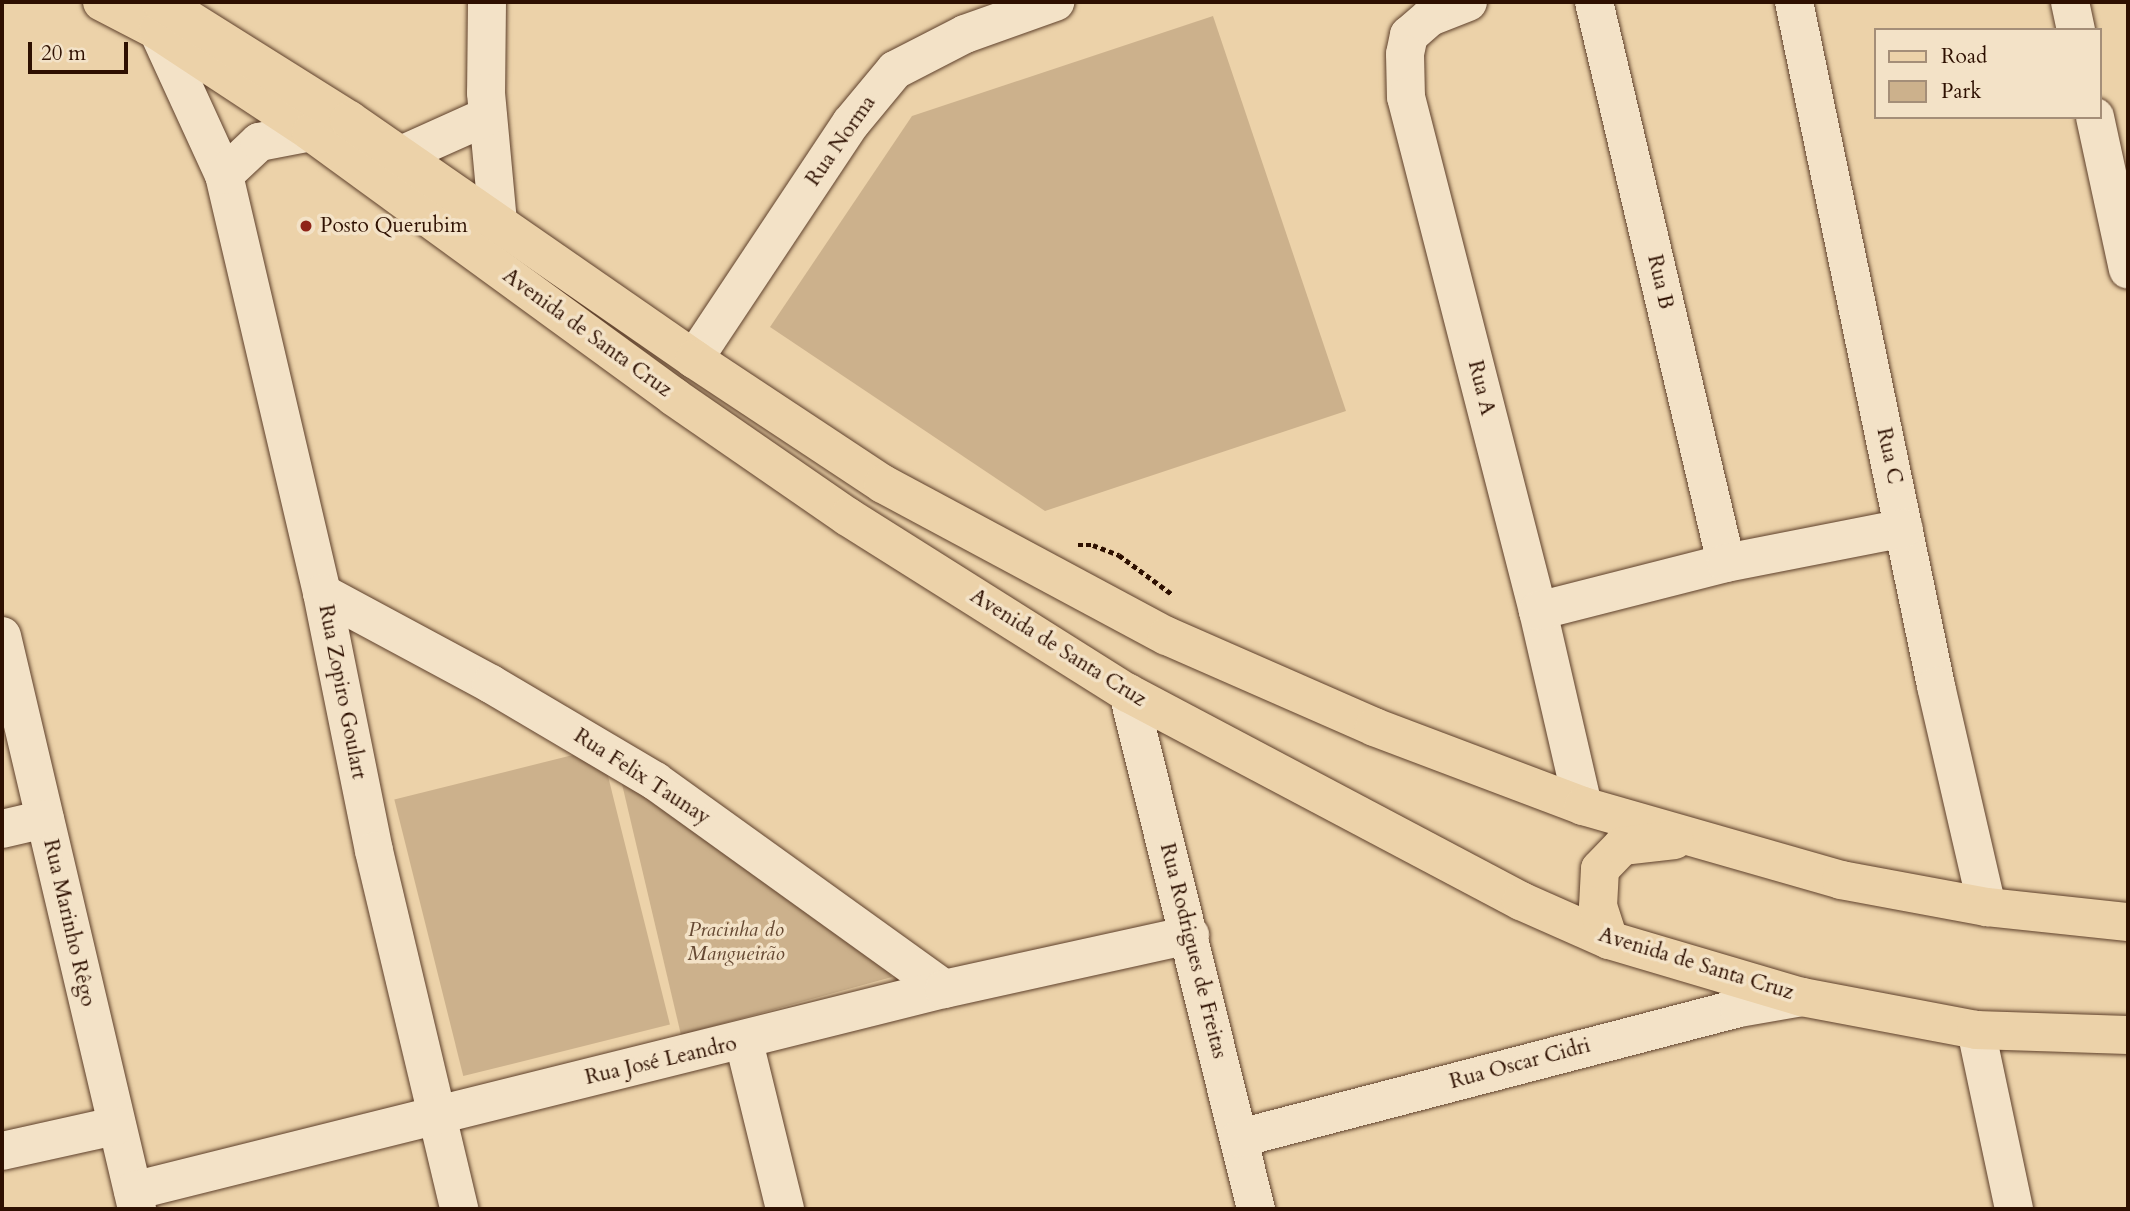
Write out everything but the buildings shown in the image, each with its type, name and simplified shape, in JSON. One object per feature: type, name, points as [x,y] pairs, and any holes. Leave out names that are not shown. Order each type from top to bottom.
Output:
[{"type":"main road","name":"Avenida de Santa Cruz","points":[[102,2],[159,16],[401,155],[694,359],[883,484],[1167,636],[1374,727],[1583,806],[1841,880],[1987,907],[2128,922]]},
{"type":"main road","name":"Avenida de Santa Cruz","points":[[159,16],[311,132],[674,397],[826,502],[1128,693],[1400,839],[1609,940],[1802,997],[1976,1030],[2128,1035]]},
{"type":"main road","points":[[1609,940],[1598,907],[1597,887],[1600,869],[1609,856],[1642,841],[1694,839]]},
{"type":"street","points":[[487,2],[488,116],[498,223]]},
{"type":"street","name":"Rua Norma","points":[[694,359],[851,123],[895,70],[965,34],[1055,2]]},
{"type":"street","name":"Rua A","points":[[1468,2],[1430,17],[1409,35],[1405,54],[1406,97],[1538,611],[1583,806]]},
{"type":"street","name":"Rua B","points":[[1594,2],[1726,563]]},
{"type":"street","points":[[2070,2],[2076,28]]},
{"type":"street","name":"Rua C","points":[[1795,3],[1904,528],[1987,907]]},
{"type":"street","name":"Rua Zopiro Goulart","points":[[159,16],[224,175],[321,593],[374,851],[459,1209]]},
{"type":"street","points":[[401,155],[488,116]]},
{"type":"street","points":[[2095,119],[2128,269]]},
{"type":"street","points":[[224,175],[259,142],[311,132]]},
{"type":"street","points":[[1538,611],[1726,563],[1904,528]]},
{"type":"street","name":"Rua Felix Taunay","points":[[321,593],[491,684],[655,781],[944,989]]},
{"type":"street","name":"Rua Marinho Rêgo","points":[[2,636],[115,1126],[135,1200]]},
{"type":"street","name":"Rua Rodrigues de Freitas","points":[[1128,693],[1256,1209]]},
{"type":"street","points":[[2,829],[45,819]]},
{"type":"street","name":"Rua José Leandro","points":[[135,1200],[437,1115],[744,1042],[944,989],[1190,935]]},
{"type":"street","name":"Rua Oscar Cidri","points":[[1240,1138],[1726,1011],[1802,997]]},
{"type":"street","points":[[1976,1030],[2014,1209]]},
{"type":"street","points":[[744,1042],[785,1209]]},
{"type":"street","points":[[2,1151],[115,1126]]},
{"type":"path","points":[[1072,545],[1093,545],[1119,555],[1181,603]]},
{"type":"green space","points":[[1213,16],[1346,411],[1045,511],[770,327],[912,116]]},
{"type":"green space","points":[[601,748],[670,1025],[463,1076],[394,800]]},
{"type":"green space","name":"Pracinha do Mangueirão","points":[[618,767],[864,941],[892,977],[681,1035]]},
{"type":"place","name":"Posto Querubim","points":[[306,226]]}]
